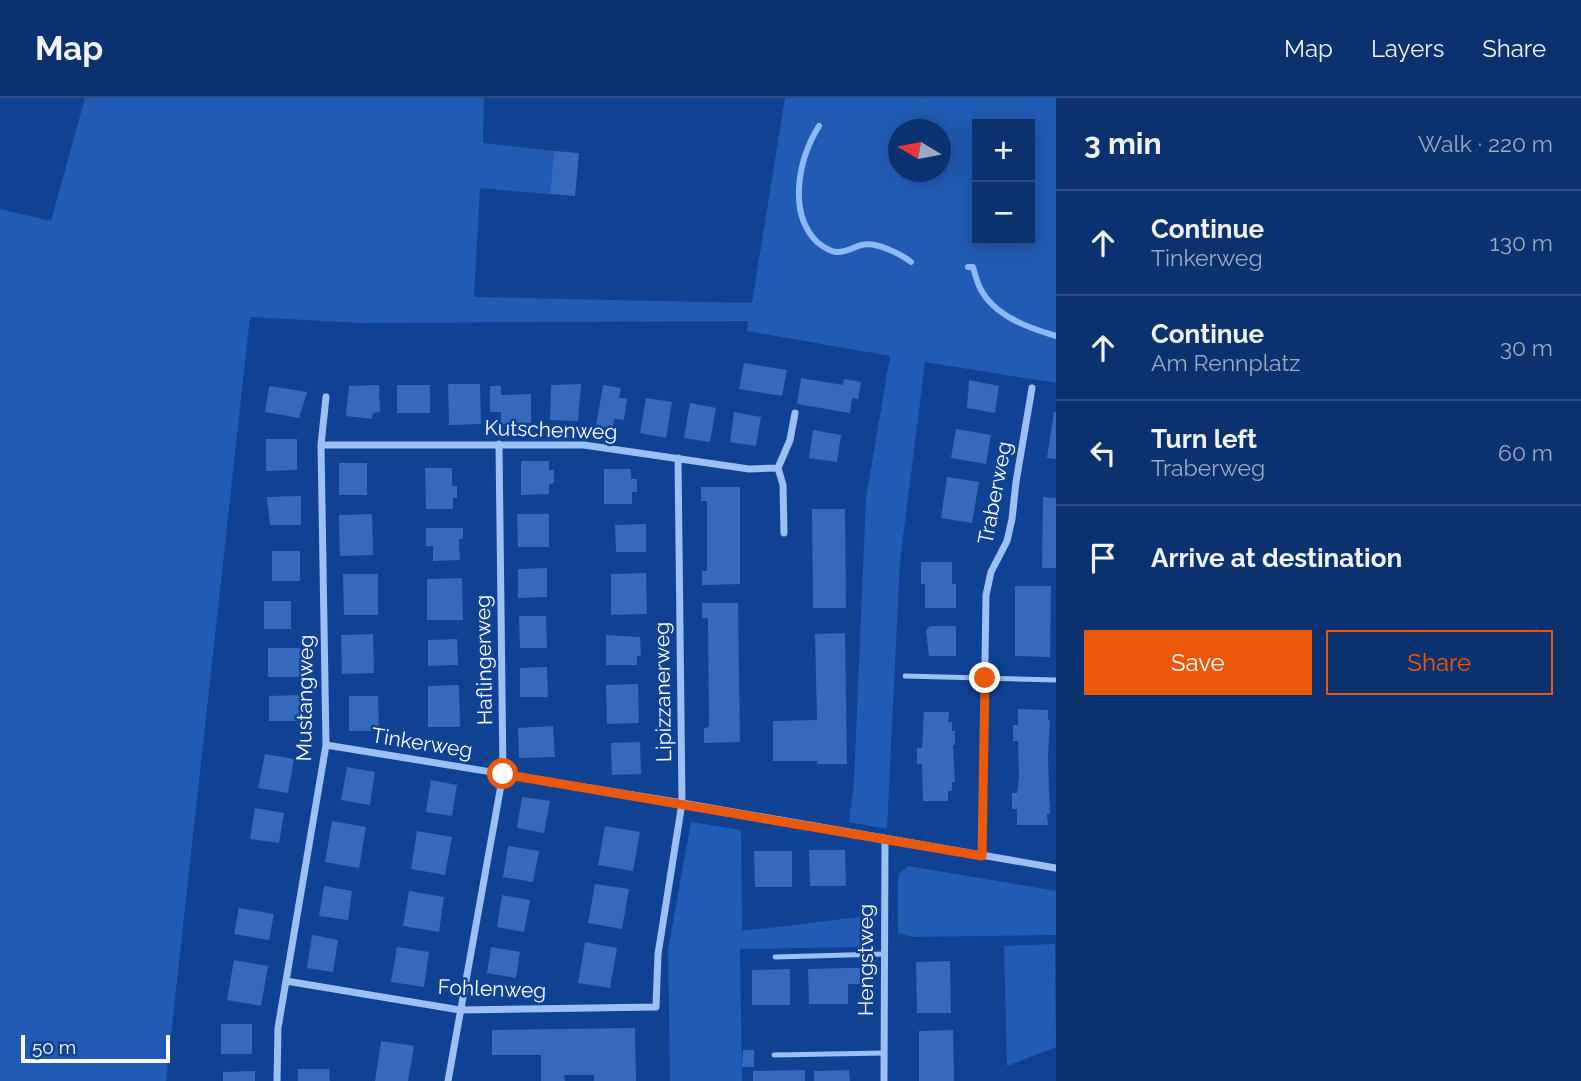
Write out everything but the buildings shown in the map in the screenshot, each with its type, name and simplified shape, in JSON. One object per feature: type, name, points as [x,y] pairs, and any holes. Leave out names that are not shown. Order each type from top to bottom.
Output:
[{"type":"street","name":"Traberweg","points":[[982,856],[986,595],[991,572],[1004,548],[1012,519],[1032,387]]},
{"type":"street","name":"Mustangweg","points":[[277,1081],[278,1028],[326,745],[321,445],[326,397]]},
{"type":"street","points":[[784,533],[783,485],[778,468],[790,440],[795,413]]},
{"type":"street","name":"Haflingerweg","points":[[448,1081],[503,774],[499,444]]},
{"type":"street","name":"Kutschenweg","points":[[321,445],[584,445],[750,469],[778,468]]},
{"type":"street","name":"Lipizzanerweg","points":[[656,1007],[658,954],[682,803],[678,458]]},
{"type":"street","name":"Tinkerweg","points":[[326,745],[682,803],[1056,869]]},
{"type":"street","name":"Hengstweg","points":[[884,839],[884,1081]]},
{"type":"street","name":"Fohlenweg","points":[[286,981],[460,1010],[656,1007]]},
{"type":"lane","points":[[905,676],[1056,680]]},
{"type":"lane","points":[[775,957],[883,954]]},
{"type":"lane","points":[[774,1055],[884,1053]]},
{"type":"shaded area","points":[[85,98],[484,98],[483,143],[554,151],[550,194],[480,188],[474,297],[752,303],[785,98],[1056,98],[1056,383],[925,362],[900,561],[887,829],[849,822],[854,782],[866,498],[890,356],[747,331],[748,321],[360,323],[250,317],[166,1081],[0,1081],[0,209],[51,221]]},
{"type":"shaded area","points":[[691,822],[741,830],[742,931],[860,917],[861,947],[740,949],[742,1081],[670,1081],[668,950]]},
{"type":"shaded area","points":[[908,866],[1056,891],[1056,935],[913,937],[898,933],[898,880],[899,874]]},
{"type":"shaded area","points":[[1055,944],[1056,1047],[1007,1066],[1004,946]]},
{"type":"waterway","points":[[819,126],[806,153],[799,185],[799,201],[808,230],[817,242],[833,251],[843,252],[867,244],[895,252],[911,262]]},
{"type":"waterway","points":[[968,267],[973,267],[979,286],[994,306],[1024,325],[1056,336]]},
{"type":"route","points":[[503,774],[982,856],[985,678]]}]
